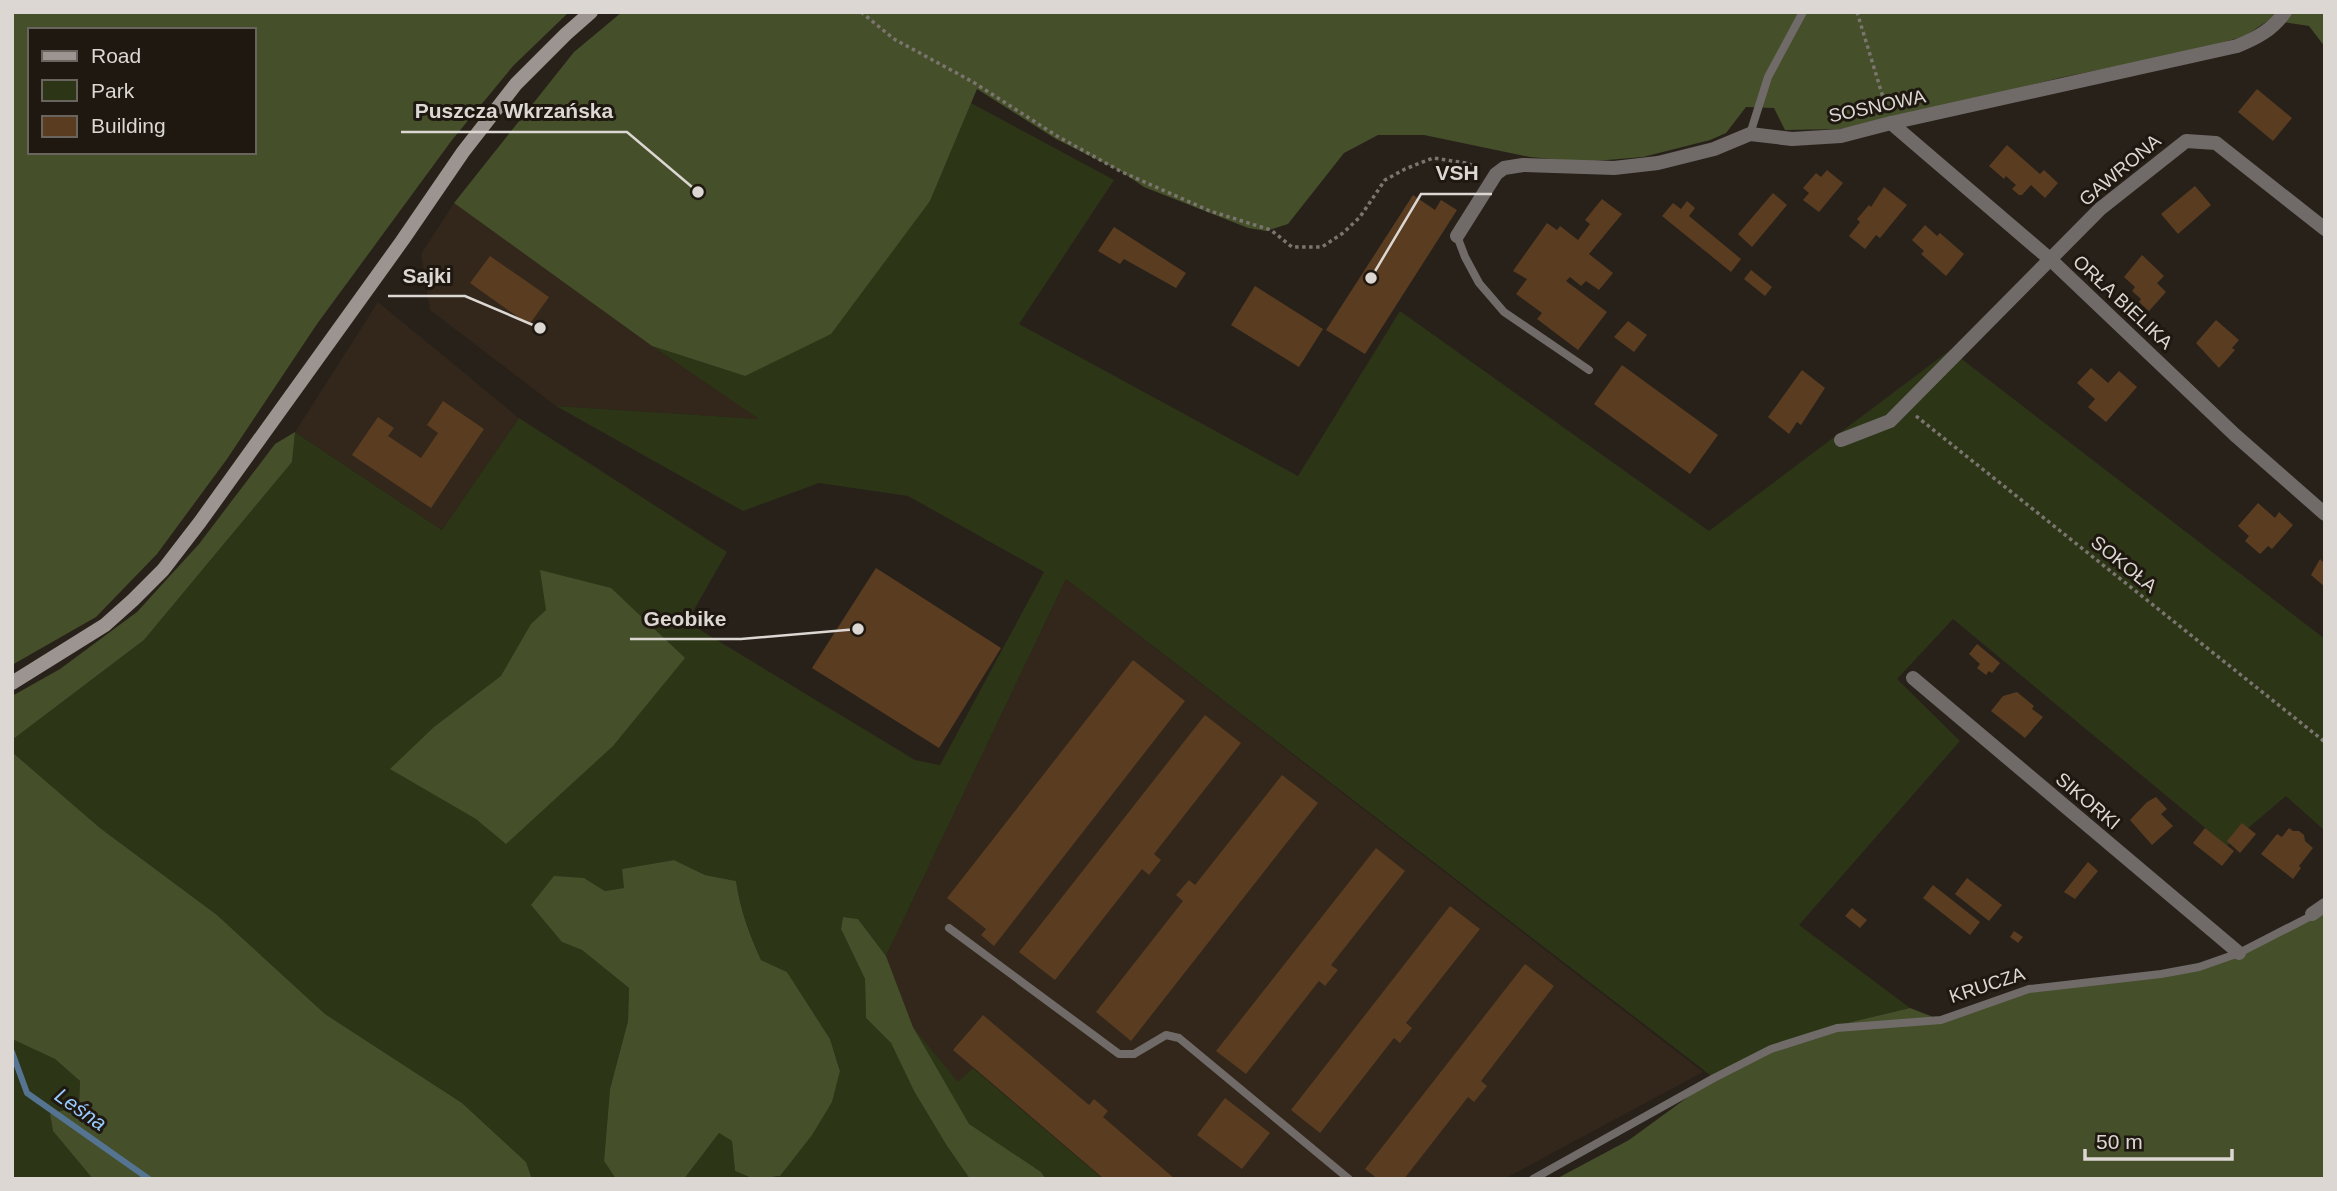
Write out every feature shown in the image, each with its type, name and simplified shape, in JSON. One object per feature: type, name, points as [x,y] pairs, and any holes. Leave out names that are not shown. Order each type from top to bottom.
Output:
[{"type":"street","points":[[12,683],[104,625],[134,600],[163,570],[463,152],[516,84],[591,12]]},
{"type":"street","name":"SOSNOWA","points":[[1496,174],[1504,168],[1523,165],[1614,168],[1658,163],[1714,149],[1750,134],[1792,139],[1841,136],[2237,47],[2258,38],[2277,23],[2285,12]]},
{"type":"street","name":"ORŁA BIELIKA","points":[[1891,123],[2051,260],[2235,435],[2325,514]]},
{"type":"street","name":"GAWRONA","points":[[1841,440],[1890,421],[1905,408],[2100,209],[2186,141],[2216,143],[2325,229]]},
{"type":"street","points":[[1457,236],[1496,174]]},
{"type":"street","name":"SIKORKI","points":[[1913,678],[2239,953]]},
{"type":"street","name":"KRUCZA","points":[[2318,914],[2325,905]]},
{"type":"lane","points":[[1750,134],[1768,77],[1803,12]]},
{"type":"lane","points":[[1457,236],[1479,283],[1504,312],[1589,370]]},
{"type":"lane","name":"KRUCZA","points":[[1533,1179],[1771,1049],[1837,1028],[1941,1020],[2029,989],[2199,967],[2239,953],[2318,914]]},
{"type":"lane","points":[[949,928],[1119,1054],[1135,1054],[1166,1035],[1180,1038],[1349,1179]]},
{"type":"path","points":[[861,12],[894,39],[973,82],[1094,158],[1140,182],[1210,211],[1271,230],[1292,247],[1322,247],[1360,217],[1385,180],[1433,158],[1466,163],[1496,174]]},
{"type":"path","points":[[1857,12],[1891,123]]},
{"type":"path","name":"SOKOŁA","points":[[1905,408],[2325,742]]},
{"type":"shaded area","points":[[454,203],[652,346],[760,419],[556,406],[430,310],[421,254]]},
{"type":"shaded area","points":[[378,302],[519,418],[442,530],[295,432]]},
{"type":"shaded area","points":[[1066,579],[1703,1072],[1504,1179],[1103,1179],[974,1068],[958,1083],[913,1027],[886,956]]},
{"type":"green space","points":[[12,12],[569,12],[513,66],[452,140],[317,324],[227,459],[157,554],[96,617],[12,665]]},
{"type":"green space","points":[[622,12],[2325,12],[2325,47],[2309,26],[2269,20],[2245,36],[2196,50],[2059,78],[1917,114],[1840,129],[1785,130],[1774,108],[1746,107],[1726,133],[1710,140],[1643,157],[1583,162],[1530,157],[1424,135],[1378,135],[1344,153],[1288,224],[1266,231],[1248,228],[1144,187],[1122,172],[1056,139],[977,89],[930,201],[831,334],[745,376],[652,346],[454,203],[574,52]]},
{"type":"green space","points":[[971,103],[1114,180],[1019,324],[1298,476],[1400,311],[1709,531],[1950,350],[2325,639],[2325,831],[2286,796],[2227,846],[1953,619],[1897,679],[1960,741],[1799,925],[1910,1008],[1843,1024],[1714,1078],[1066,579],[886,956],[858,919],[843,917],[841,929],[865,979],[866,1018],[891,1043],[914,1091],[970,1179],[768,1179],[780,1176],[832,1102],[840,1070],[830,1039],[787,972],[761,960],[749,931],[736,881],[705,875],[674,860],[622,869],[625,888],[605,891],[584,878],[562,942],[582,950],[629,988],[628,1021],[610,1089],[604,1161],[616,1179],[532,1179],[526,1162],[462,1103],[325,1014],[217,915],[100,828],[12,752],[12,740],[144,640],[292,462],[295,432],[442,530],[519,418],[727,552],[687,622],[915,760],[940,765],[1044,572],[908,496],[819,483],[743,511],[556,406],[759,419],[652,346],[745,376],[930,201]]},
{"type":"green space","points":[[295,432],[292,462],[144,640],[12,740],[12,696],[60,669],[137,612],[199,544],[275,444]]},
{"type":"green space","points":[[540,570],[611,588],[685,658],[613,746],[506,844],[476,819],[390,769],[434,727],[501,676],[531,624],[546,610]]},
{"type":"green space","points":[[12,752],[100,828],[217,915],[325,1014],[462,1103],[526,1162],[532,1179],[93,1179],[53,1131],[50,1114],[79,1106],[80,1081],[55,1059],[12,1039]]},
{"type":"green space","points":[[674,860],[705,875],[736,881],[745,921],[761,960],[787,972],[830,1039],[840,1071],[832,1102],[812,1135],[780,1176],[754,1179],[735,1171],[732,1141],[719,1133],[684,1179],[616,1179],[604,1161],[610,1089],[628,1021],[629,988],[582,950],[562,942],[531,905],[554,876],[584,878],[605,891],[624,888],[622,869]]},
{"type":"green space","points":[[2325,913],[2325,1179],[1556,1179],[1629,1140],[1714,1078],[1771,1049],[1843,1024],[1910,1008],[1941,1020],[2029,989],[2199,967]]},
{"type":"green space","points":[[843,917],[858,919],[886,956],[913,1027],[969,1124],[1041,1172],[1046,1179],[970,1179],[914,1091],[891,1043],[866,1018],[865,979],[841,929]]},
{"type":"green space","points":[[913,1027],[958,1082],[973,1068],[1103,1179],[1046,1179],[1041,1172],[969,1125]]},
{"type":"green space","points":[[12,1039],[55,1059],[80,1081],[79,1106],[50,1114],[53,1131],[93,1179],[12,1179]]},
{"type":"green space","points":[[719,1133],[732,1141],[735,1171],[754,1179],[684,1179]]},
{"type":"building","points":[[2257,89],[2292,118],[2273,141],[2238,112]]},
{"type":"building","points":[[2007,145],[2040,174],[2044,170],[2058,183],[2045,198],[2031,185],[2019,195],[2012,189],[2016,185],[1989,166]]},
{"type":"building","points":[[1827,170],[1843,183],[1819,212],[1803,200],[1809,193],[1803,188],[1816,173],[1821,177]]},
{"type":"building","points":[[2195,186],[2211,205],[2178,234],[2161,214]]},
{"type":"building","points":[[1884,187],[1907,205],[1880,238],[1876,235],[1865,249],[1849,236],[1860,222],[1857,219],[1869,205],[1871,207]]},
{"type":"building","points":[[1773,193],[1787,205],[1752,247],[1738,234]]},
{"type":"building","points":[[1413,195],[1435,210],[1441,200],[1457,210],[1365,354],[1326,330]]},
{"type":"building","points":[[1602,199],[1622,214],[1589,254],[1613,273],[1599,290],[1586,281],[1581,286],[1570,277],[1566,281],[1607,312],[1578,350],[1537,319],[1542,313],[1516,294],[1527,279],[1513,271],[1547,223],[1557,230],[1560,226],[1578,240],[1590,224],[1585,220]]},
{"type":"building","points":[[1687,201],[1695,208],[1689,216],[1741,259],[1731,272],[1662,216],[1673,203],[1681,209]]},
{"type":"building","points":[[1925,225],[1937,236],[1940,233],[1964,254],[1946,276],[1921,254],[1924,251],[1912,240]]},
{"type":"building","points":[[1114,227],[1186,273],[1176,288],[1124,259],[1120,264],[1098,251]]},
{"type":"building","points":[[2142,255],[2164,276],[2157,283],[2166,292],[2149,311],[2132,291],[2135,287],[2124,277]]},
{"type":"building","points":[[490,256],[549,297],[529,325],[470,283]]},
{"type":"building","points":[[1751,270],[1772,287],[1765,296],[1744,279]]},
{"type":"building","points":[[1255,286],[1323,329],[1299,367],[1231,325]]},
{"type":"building","points":[[2216,320],[2239,340],[2232,348],[2235,350],[2219,368],[2196,343]]},
{"type":"building","points":[[1628,321],[1647,335],[1634,352],[1614,337]]},
{"type":"building","points":[[1622,365],[1718,435],[1690,474],[1594,404]]},
{"type":"building","points":[[2091,368],[2108,383],[2119,371],[2137,387],[2106,422],[2088,407],[2095,399],[2077,383]]},
{"type":"building","points":[[1802,370],[1825,388],[1801,425],[1797,422],[1789,434],[1768,417]]},
{"type":"building","points":[[443,401],[484,429],[431,508],[352,455],[378,417],[394,428],[388,436],[421,458],[438,433],[427,425]]},
{"type":"building","points":[[2258,503],[2275,518],[2279,512],[2293,525],[2272,549],[2268,546],[2260,554],[2245,541],[2249,536],[2238,526]]},
{"type":"building","points":[[2320,559],[2323,562],[2325,560],[2325,587],[2311,575]]},
{"type":"building","points":[[876,568],[1001,648],[939,748],[812,668]]},
{"type":"building","points":[[1977,644],[2000,663],[1992,673],[1989,671],[1986,675],[1977,668],[1980,664],[1969,654]]},
{"type":"building","points":[[1133,660],[1185,701],[994,946],[981,935],[986,929],[947,898]]},
{"type":"building","points":[[2017,692],[2043,717],[2025,738],[1991,711],[2003,696]]},
{"type":"building","points":[[1205,715],[1241,743],[1154,854],[1161,860],[1149,875],[1142,869],[1055,980],[1019,952]]},
{"type":"building","points":[[1282,775],[1318,803],[1131,1041],[1096,1012],[1183,901],[1176,895],[1189,880],[1195,885]]},
{"type":"building","points":[[2156,797],[2167,809],[2161,814],[2173,826],[2152,845],[2130,820],[2147,802]]},
{"type":"building","points":[[2242,823],[2256,834],[2240,853],[2227,841]]},
{"type":"building","points":[[2205,828],[2234,851],[2222,866],[2193,843]]},
{"type":"building","points":[[2289,828],[2304,835],[2305,841],[2313,848],[2293,879],[2261,854],[2277,834],[2282,837]]},
{"type":"building","points":[[1376,848],[1405,871],[1331,965],[1338,970],[1325,986],[1319,981],[1246,1074],[1216,1051]]},
{"type":"building","points":[[2088,862],[2098,871],[2075,899],[2064,892]]},
{"type":"building","points":[[1967,878],[2002,905],[1989,921],[1955,894]]},
{"type":"building","points":[[1933,885],[1980,922],[1970,935],[1923,898]]},
{"type":"building","points":[[1450,906],[1480,929],[1406,1023],[1412,1028],[1400,1043],[1394,1038],[1320,1133],[1291,1110]]},
{"type":"building","points":[[1852,908],[1867,920],[1860,928],[1845,916]]},
{"type":"building","points":[[2014,931],[2023,937],[2018,943],[2010,937]]},
{"type":"building","points":[[1525,964],[1554,986],[1481,1081],[1487,1086],[1474,1102],[1468,1097],[1404,1179],[1378,1179],[1365,1169]]},
{"type":"building","points":[[983,1015],[1089,1105],[1094,1099],[1108,1111],[1103,1117],[1175,1179],[1104,1179],[953,1050]]},
{"type":"building","points":[[1225,1098],[1270,1133],[1242,1169],[1197,1135]]},
{"type":"waterway","name":"Leśna","points":[[12,1052],[27,1093],[149,1179]]},
{"type":"place","name":"Puszcza Wkrzańska","points":[[698,192]]},
{"type":"place","name":"VSH","points":[[1371,278]]},
{"type":"place","name":"Sajki","points":[[540,328]]},
{"type":"place","name":"Geobike","points":[[858,629]]}]
